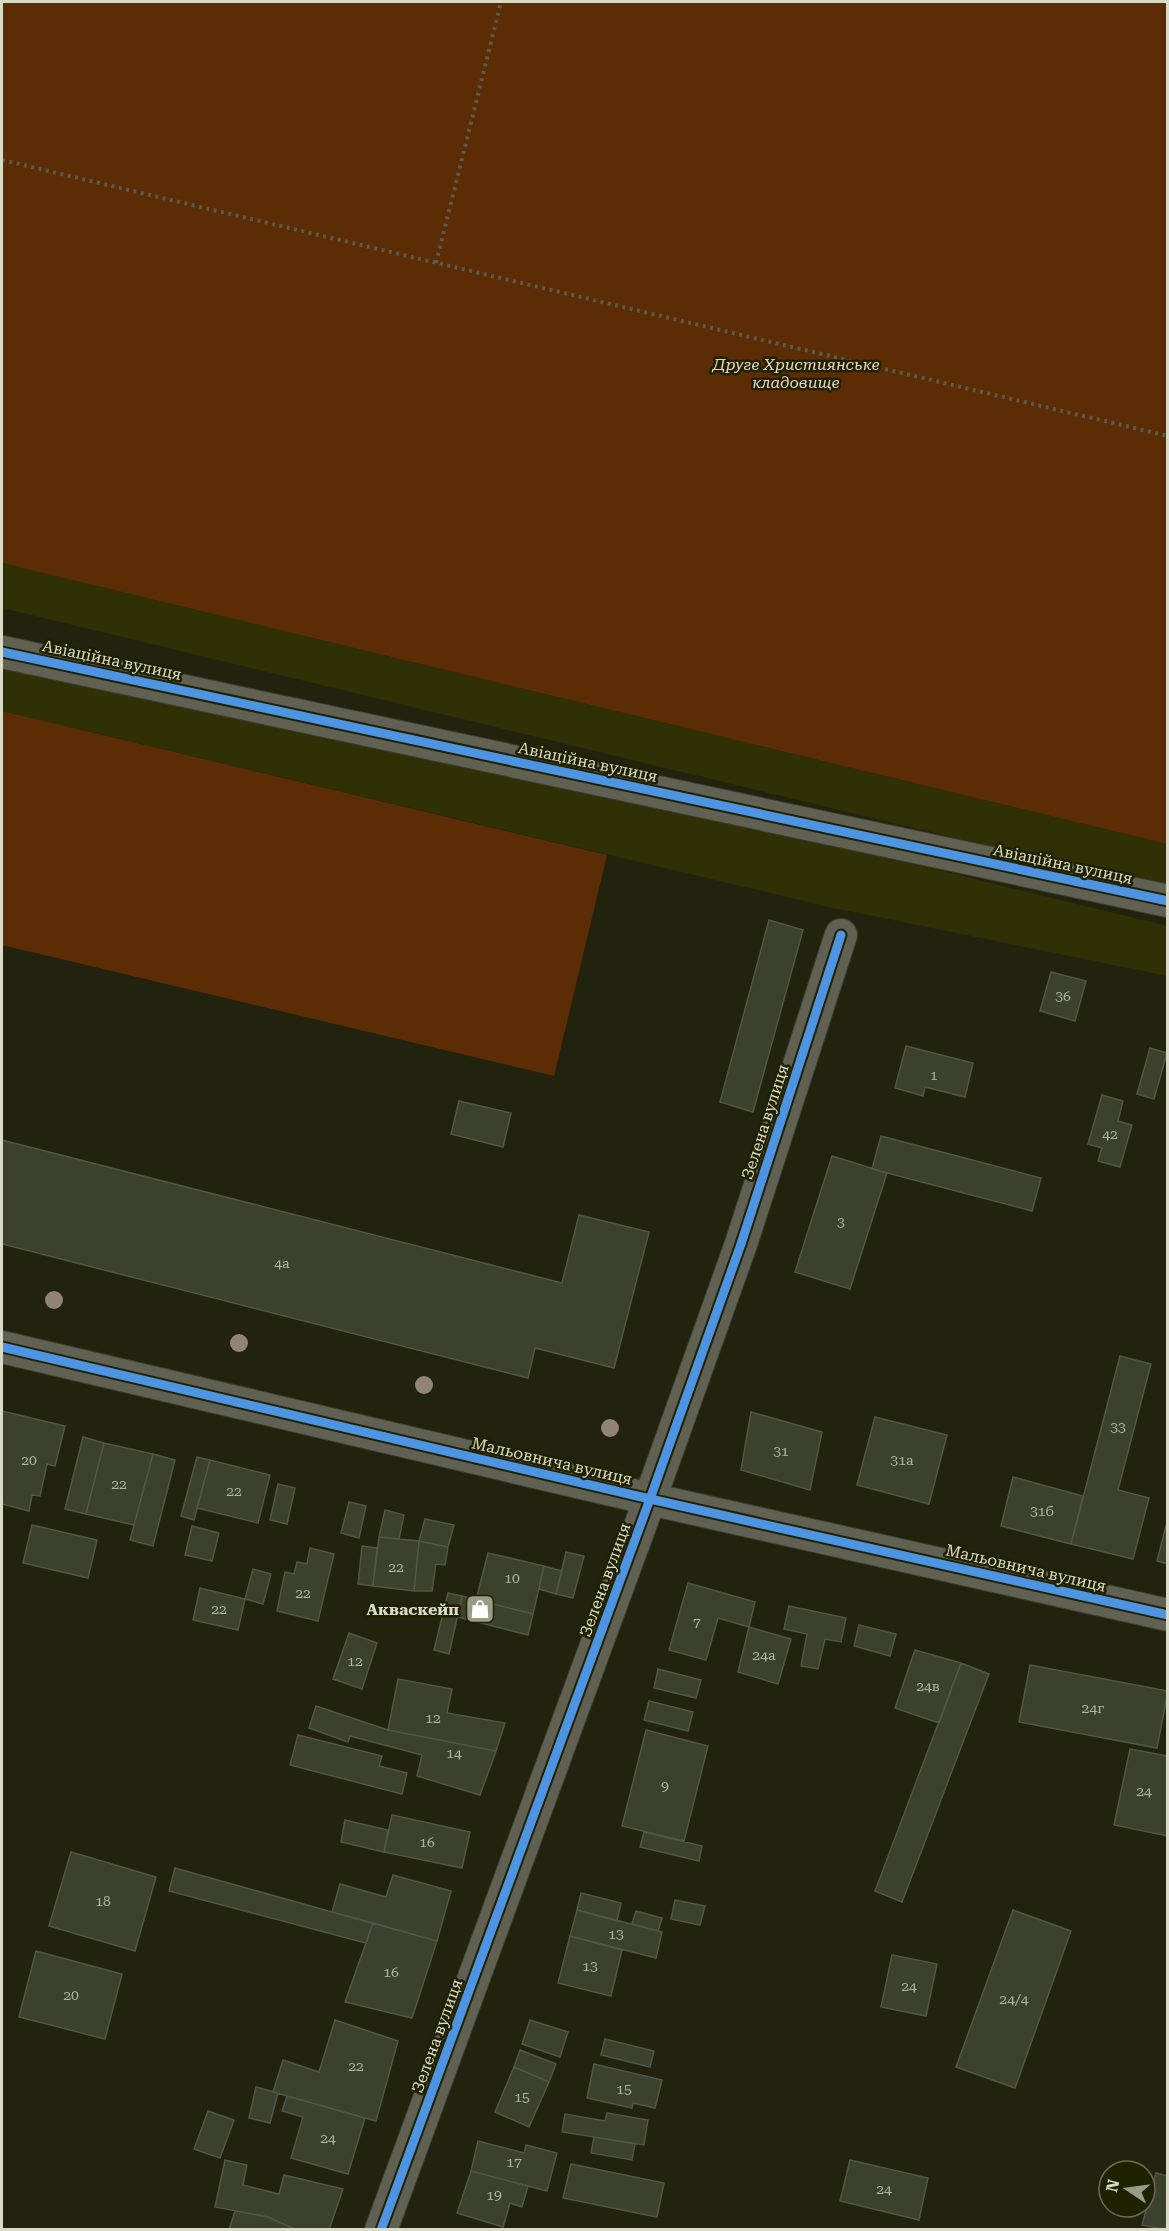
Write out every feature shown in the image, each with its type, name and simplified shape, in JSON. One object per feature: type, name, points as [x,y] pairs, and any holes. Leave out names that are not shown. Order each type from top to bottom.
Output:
[{"type":"street","name":"Авіаційна вулиця","points":[[2,652],[1167,902]]},
{"type":"street","name":"Зелена вулиця","points":[[381,2229],[650,1500],[741,1244],[841,935]]},
{"type":"street","name":"Мальовнича вулиця","points":[[2,1347],[650,1500],[1167,1615]]},
{"type":"path","points":[[436,263],[501,2]]},
{"type":"path","points":[[2,160],[1167,436]]},
{"type":"shaded area","points":[[2,563],[1167,844],[1167,889],[2,608]]},
{"type":"shaded area","points":[[2,640],[1167,926],[1167,976],[829,907],[2,711]]},
{"type":"green space","name":"Друге Християнське кладовище","points":[[2,2],[1167,2],[1167,844],[2,563]]},
{"type":"green space","points":[[2,711],[607,855],[554,1076],[2,945]]},
{"type":"building","points":[[769,920],[803,930],[753,1112],[720,1102]]},
{"type":"building","points":[[1051,972],[1086,981],[1075,1021],[1040,1011]]},
{"type":"building","points":[[906,1046],[973,1063],[965,1097],[925,1087],[923,1096],[895,1088]]},
{"type":"building","points":[[1150,1048],[1167,1053],[1154,1099],[1137,1094]]},
{"type":"building","points":[[1102,1095],[1123,1101],[1118,1121],[1132,1125],[1120,1167],[1098,1161],[1102,1148],[1088,1144]]},
{"type":"building","points":[[459,1101],[511,1113],[503,1147],[451,1134]]},
{"type":"building","points":[[881,1136],[1041,1178],[1032,1211],[872,1169]]},
{"type":"building","points":[[2,1140],[562,1283],[579,1215],[649,1232],[614,1368],[535,1348],[528,1378],[2,1244]]},
{"type":"building","points":[[832,1156],[887,1173],[850,1289],[795,1272]]},
{"type":"building","points":[[1120,1356],[1151,1364],[1118,1490],[1149,1498],[1133,1559],[1071,1544]]},
{"type":"building","points":[[2,1411],[65,1426],[55,1466],[47,1464],[40,1496],[32,1495],[29,1511],[2,1504]]},
{"type":"building","points":[[751,1412],[822,1432],[810,1490],[741,1470]]},
{"type":"building","points":[[875,1417],[947,1435],[929,1504],[857,1485]]},
{"type":"building","points":[[83,1437],[104,1443],[86,1514],[65,1509]]},
{"type":"building","points":[[104,1443],[153,1454],[134,1525],[86,1514]]},
{"type":"building","points":[[153,1454],[175,1460],[153,1546],[130,1540]]},
{"type":"building","points":[[197,1457],[210,1460],[194,1520],[181,1516]]},
{"type":"building","points":[[210,1460],[270,1475],[258,1523],[197,1508]]},
{"type":"building","points":[[1013,1477],[1083,1496],[1071,1544],[1001,1526]]},
{"type":"building","points":[[278,1484],[295,1488],[287,1524],[270,1520]]},
{"type":"building","points":[[349,1502],[366,1506],[359,1538],[341,1533]]},
{"type":"building","points":[[385,1510],[404,1515],[399,1539],[379,1537]]},
{"type":"building","points":[[1168,1518],[1168,1564],[1157,1561]]},
{"type":"building","points":[[425,1519],[454,1525],[448,1547],[419,1541]]},
{"type":"building","points":[[32,1525],[97,1540],[88,1578],[23,1563]]},
{"type":"building","points":[[192,1526],[219,1533],[212,1561],[185,1555]]},
{"type":"building","points":[[379,1537],[419,1541],[414,1591],[373,1586]]},
{"type":"building","points":[[419,1541],[448,1547],[445,1565],[436,1564],[432,1591],[414,1591]]},
{"type":"building","points":[[362,1546],[377,1548],[373,1586],[358,1584]]},
{"type":"building","points":[[310,1548],[334,1554],[318,1621],[277,1611],[285,1572],[294,1574],[297,1562],[307,1564]]},
{"type":"building","points":[[566,1552],[584,1556],[573,1598],[556,1594]]},
{"type":"building","points":[[488,1553],[544,1566],[533,1614],[476,1600]]},
{"type":"building","points":[[544,1566],[562,1571],[556,1594],[539,1589]]},
{"type":"building","points":[[253,1569],[271,1574],[263,1604],[245,1599]]},
{"type":"building","points":[[688,1583],[755,1602],[749,1627],[718,1618],[706,1660],[669,1650]]},
{"type":"building","points":[[200,1588],[245,1599],[238,1630],[193,1620]]},
{"type":"building","points":[[448,1593],[462,1596],[449,1654],[434,1650]]},
{"type":"building","points":[[462,1596],[533,1614],[528,1635],[458,1617]]},
{"type":"building","points":[[789,1606],[846,1618],[841,1642],[825,1639],[818,1669],[801,1666],[807,1634],[784,1629]]},
{"type":"building","points":[[859,1625],[896,1634],[890,1656],[854,1646]]},
{"type":"building","points":[[749,1627],[791,1639],[778,1684],[738,1672]]},
{"type":"building","points":[[349,1633],[377,1643],[362,1689],[333,1679]]},
{"type":"building","points":[[915,1650],[961,1663],[939,1723],[895,1708]]},
{"type":"building","points":[[961,1663],[989,1674],[902,1902],[875,1891]]},
{"type":"building","points":[[1030,1665],[1168,1691],[1157,1748],[1019,1722]]},
{"type":"building","points":[[658,1669],[701,1680],[696,1698],[654,1688]]},
{"type":"building","points":[[398,1679],[452,1689],[447,1713],[505,1723],[496,1751],[388,1730]]},
{"type":"building","points":[[649,1701],[693,1712],[688,1731],[644,1720]]},
{"type":"building","points":[[316,1706],[388,1730],[496,1751],[480,1795],[417,1776],[422,1755],[350,1736],[348,1742],[309,1728]]},
{"type":"building","points":[[646,1730],[708,1746],[684,1841],[622,1826]]},
{"type":"building","points":[[298,1735],[382,1756],[379,1766],[407,1773],[402,1794],[290,1765]]},
{"type":"building","points":[[1130,1749],[1168,1756],[1168,1836],[1114,1825]]},
{"type":"building","points":[[392,1815],[470,1832],[462,1868],[384,1852]]},
{"type":"building","points":[[345,1820],[388,1830],[384,1852],[341,1842]]},
{"type":"building","points":[[644,1832],[702,1846],[699,1861],[640,1847]]},
{"type":"building","points":[[71,1852],[156,1877],[135,1951],[49,1926]]},
{"type":"building","points":[[175,1868],[373,1923],[366,1943],[169,1891]]},
{"type":"building","points":[[393,1875],[451,1891],[437,1941],[332,1912],[340,1884],[386,1897]]},
{"type":"building","points":[[581,1893],[621,1903],[617,1921],[577,1910]]},
{"type":"building","points":[[675,1900],[705,1906],[700,1925],[671,1919]]},
{"type":"building","points":[[577,1910],[662,1932],[656,1958],[570,1936]]},
{"type":"building","points":[[1013,1910],[1071,1931],[1015,2088],[956,2067]]},
{"type":"building","points":[[636,1911],[662,1918],[658,1931],[632,1924]]},
{"type":"building","points":[[373,1923],[437,1941],[412,2018],[345,2002]]},
{"type":"building","points":[[570,1936],[622,1950],[611,1996],[558,1983]]},
{"type":"building","points":[[36,1951],[122,1974],[105,2039],[19,2017]]},
{"type":"building","points":[[892,1955],[937,1964],[926,2016],[881,2007]]},
{"type":"building","points":[[335,2020],[398,2041],[376,2121],[273,2092],[283,2060],[319,2072]]},
{"type":"building","points":[[530,2020],[568,2032],[560,2057],[522,2044]]},
{"type":"building","points":[[605,2039],[654,2051],[650,2067],[601,2055]]},
{"type":"building","points":[[520,2050],[556,2064],[549,2082],[514,2067]]},
{"type":"building","points":[[594,2064],[662,2080],[655,2108],[633,2103],[632,2108],[587,2098]]},
{"type":"building","points":[[514,2067],[549,2082],[529,2127],[495,2112]]},
{"type":"building","points":[[256,2087],[278,2093],[270,2123],[249,2118]]},
{"type":"building","points":[[287,2096],[365,2118],[348,2174],[291,2158],[303,2117],[282,2111]]},
{"type":"building","points":[[208,2111],[234,2120],[220,2158],[194,2149]]},
{"type":"building","points":[[607,2113],[648,2120],[644,2145],[562,2132],[565,2114],[605,2121]]},
{"type":"building","points":[[594,2137],[635,2144],[632,2160],[591,2153]]},
{"type":"building","points":[[478,2141],[524,2153],[526,2145],[557,2153],[547,2191],[471,2171]]},
{"type":"building","points":[[225,2160],[247,2165],[243,2185],[279,2194],[284,2175],[343,2189],[329,2230],[297,2230],[268,2217],[215,2207]]},
{"type":"building","points":[[850,2160],[928,2178],[919,2220],[840,2201]]},
{"type":"building","points":[[571,2164],[664,2183],[657,2217],[563,2198]]},
{"type":"building","points":[[471,2171],[528,2186],[522,2207],[510,2203],[503,2227],[457,2213]]},
{"type":"building","points":[[1157,2173],[1168,2176],[1168,2230],[1142,2225],[1144,2219],[1157,2219]]},
{"type":"building","points":[[235,2211],[268,2217],[297,2230],[229,2230]]},
{"type":"cycle path","points":[[2,652],[1168,901]]},
{"type":"cycle path","points":[[381,2230],[650,1499],[741,1244],[841,935]]},
{"type":"cycle path","points":[[2,1347],[650,1499],[1168,1615]]},
{"type":"place","name":"Акваскейп","points":[[480,1609]]}]
